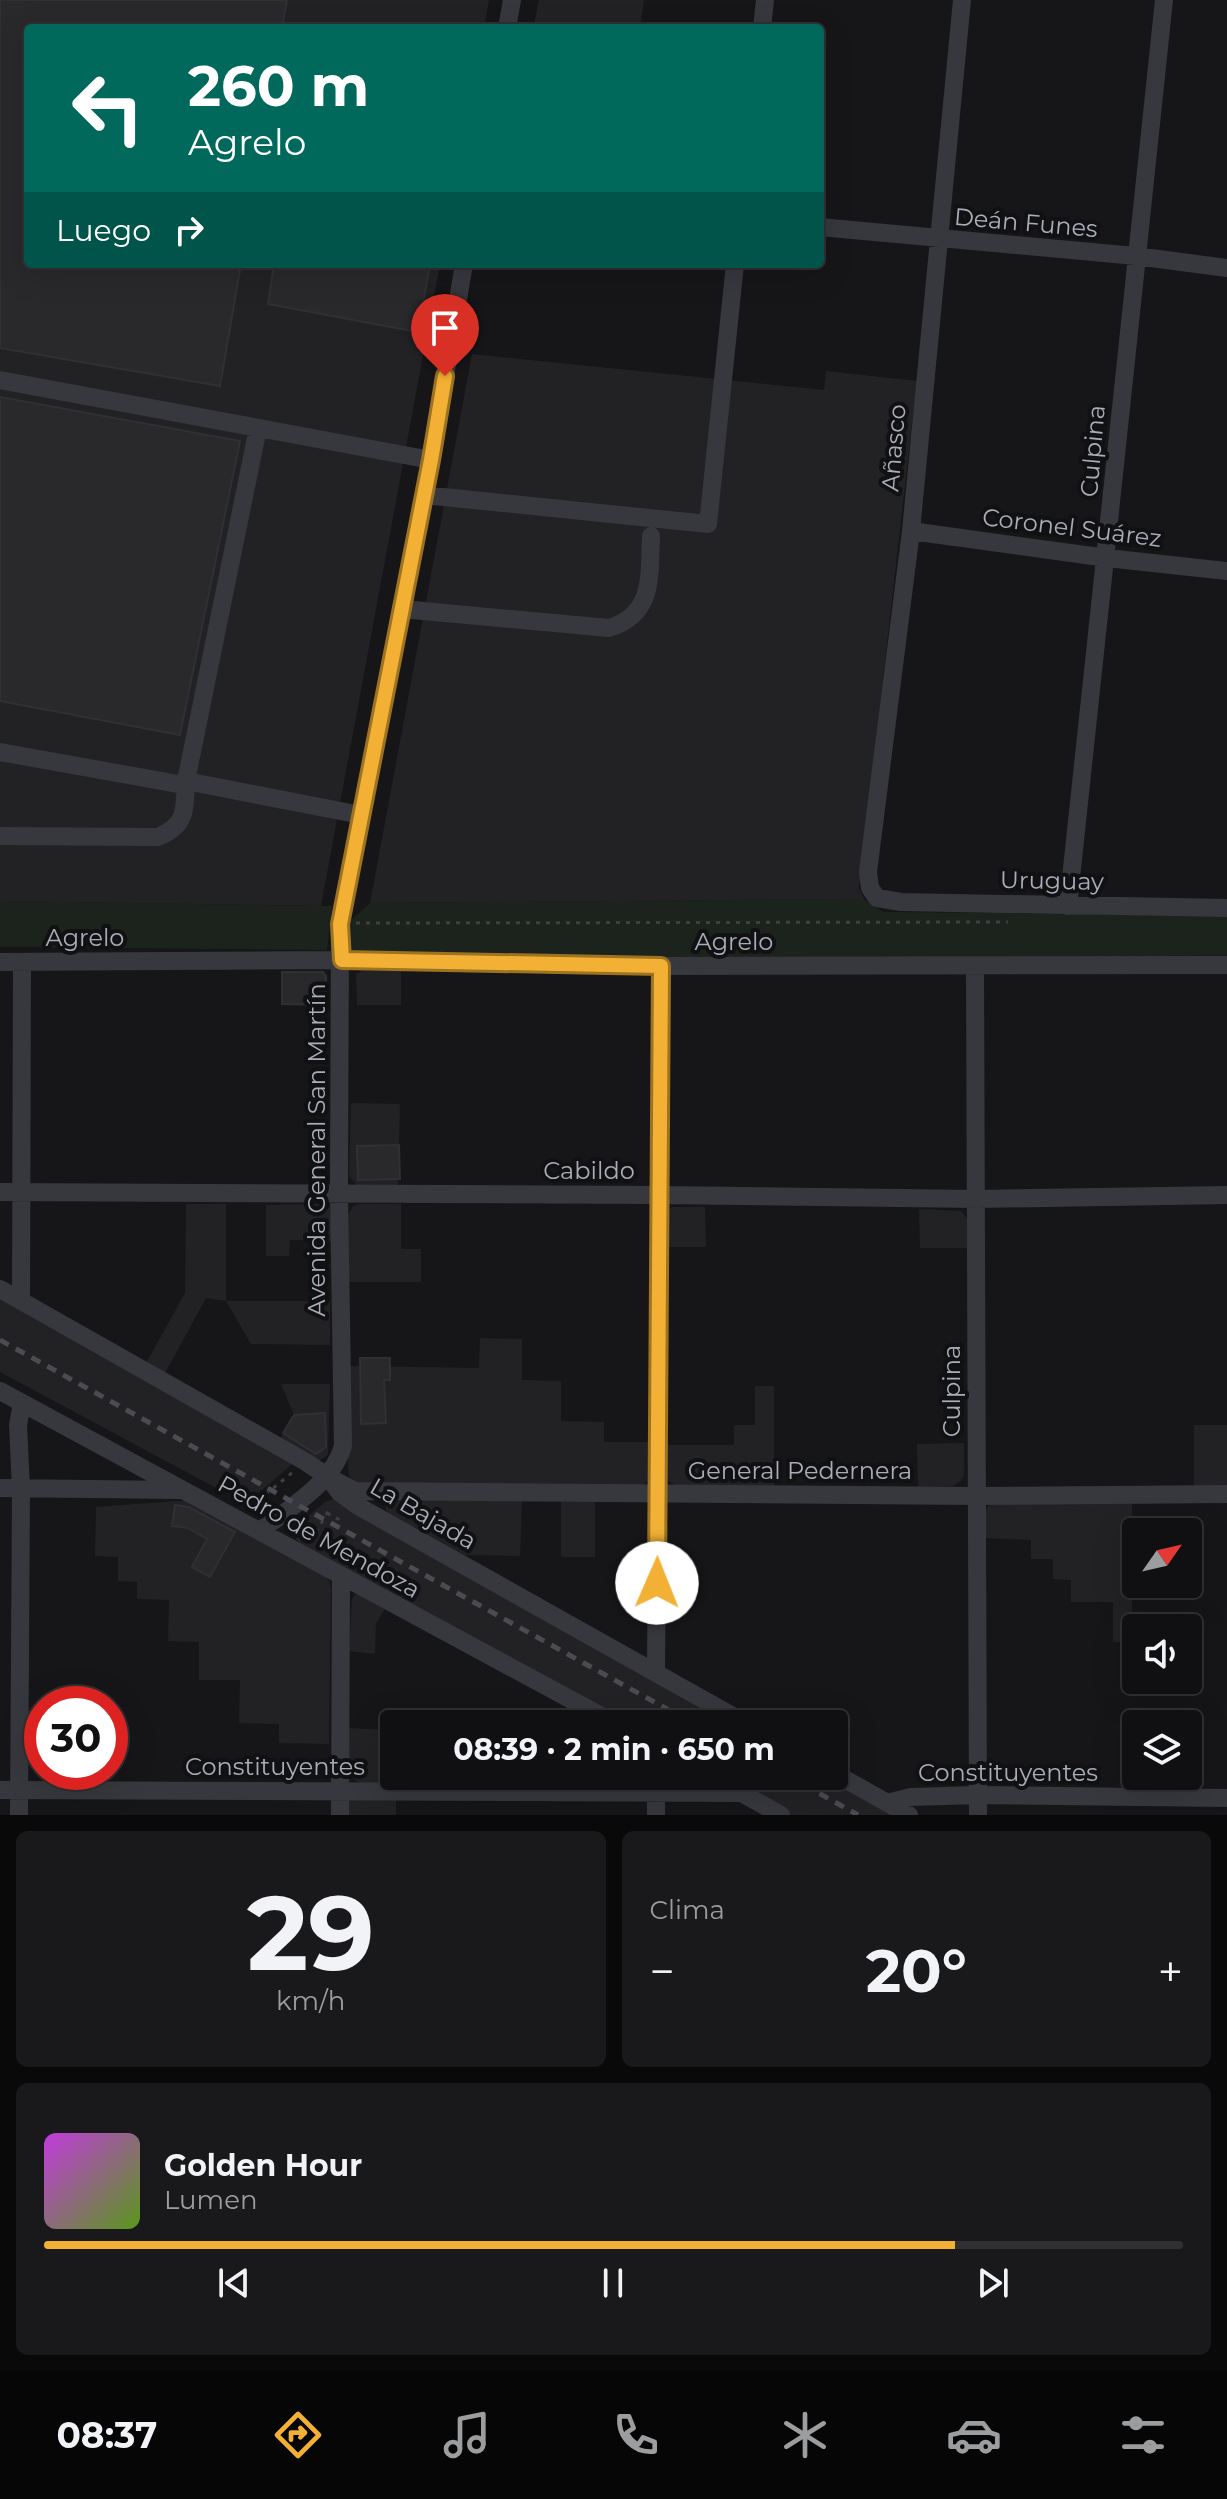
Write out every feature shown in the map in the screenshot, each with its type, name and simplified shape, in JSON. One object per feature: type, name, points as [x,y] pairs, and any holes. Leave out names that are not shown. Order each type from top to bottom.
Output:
[{"type":"street","points":[[508,24],[512,0]]},
{"type":"street","points":[[762,24],[765,0]]},
{"type":"street","name":"Añasco","points":[[877,898],[870,888],[868,872],[911,531],[962,0]]},
{"type":"street","name":"Culpina","points":[[1068,906],[1164,0]]},
{"type":"street","name":"Deán Funes","points":[[824,227],[1136,256],[1227,268]]},
{"type":"street","name":"Avenida General San Martín","points":[[260,1531],[328,1477],[340,1458],[343,1446],[339,1195],[340,924],[431,460],[463,268]]},
{"type":"street","points":[[424,495],[708,524],[735,268]]},
{"type":"street","points":[[0,380],[431,460]]},
{"type":"street","points":[[0,836],[158,837],[171,832],[183,819],[186,781],[258,428]]},
{"type":"street","name":"Coronel Suárez","points":[[911,531],[1227,571]]},
{"type":"street","points":[[402,609],[609,628],[632,616],[648,593],[651,536]]},
{"type":"street","points":[[0,752],[178,784],[186,781],[361,815]]},
{"type":"street","name":"Uruguay","points":[[877,898],[901,902],[1227,908]]},
{"type":"street","name":"Agrelo","points":[[0,962],[342,960],[661,966],[1227,965]]},
{"type":"street","points":[[21,1300],[22,962]]},
{"type":"street","points":[[656,1672],[661,966]]},
{"type":"street","name":"Culpina","points":[[975,967],[978,1815]]},
{"type":"street","name":"Cabildo","points":[[0,1192],[977,1199],[1227,1195]]},
{"type":"street","name":"La Bajada","points":[[0,1289],[306,1462],[328,1477],[340,1493],[358,1506],[722,1710]]},
{"type":"street","name":"Pedro de Mendoza","points":[[0,1391],[590,1710]]},
{"type":"street","points":[[19,1815],[9,1790],[21,1489],[18,1425],[22,1403]]},
{"type":"street","name":"General Pedernera","points":[[328,1477],[355,1491],[976,1496],[1227,1494]]},
{"type":"street","points":[[0,1488],[185,1491]]},
{"type":"street","points":[[340,1815],[341,1576]]},
{"type":"street","points":[[848,1781],[909,1815]]},
{"type":"street","name":"Constituyentes","points":[[9,1790],[430,1790]]},
{"type":"street","points":[[656,1790],[656,1815]]},
{"type":"street","name":"Constituyentes","points":[[709,1790],[741,1793]]},
{"type":"street","points":[[736,1790],[781,1815]]},
{"type":"street","name":"Constituyentes","points":[[887,1803],[911,1797],[977,1795],[1227,1798]]},
{"type":"path","points":[[348,923],[1012,922]]},
{"type":"path","points":[[235,1518],[306,1462]]},
{"type":"path","points":[[304,1555],[315,1531],[340,1493]]},
{"type":"path","points":[[327,1513],[342,1521]]},
{"type":"path","points":[[315,1531],[326,1537]]},
{"type":"shaded area","points":[[0,0],[489,0],[485,24],[24,24],[24,268],[439,268],[321,906],[0,901]]},
{"type":"shaded area","points":[[539,0],[644,0],[641,24],[534,24]]},
{"type":"shaded area","points":[[472,354],[824,390],[826,371],[917,381],[859,888],[864,899],[370,903]]},
{"type":"shaded area","points":[[864,899],[883,912],[1227,915],[1227,955],[859,961],[351,956],[347,948],[348,923],[370,903]]},
{"type":"shaded area","points":[[0,901],[332,906],[327,950],[0,947]]},
{"type":"shaded area","points":[[362,971],[401,971],[401,1005],[357,1005],[356,974]]},
{"type":"shaded area","points":[[351,1103],[400,1104],[398,1189],[359,1187],[349,1176]]},
{"type":"shaded area","points":[[186,1204],[226,1204],[226,1301],[206,1298],[164,1375],[145,1365],[185,1293]]},
{"type":"shaded area","points":[[324,1204],[330,1208],[331,1241],[290,1240],[289,1256],[266,1256],[266,1205]]},
{"type":"shaded area","points":[[401,1204],[401,1249],[421,1249],[421,1282],[349,1282],[348,1215],[353,1206]]},
{"type":"shaded area","points":[[672,1207],[705,1207],[706,1247],[665,1247],[667,1210]]},
{"type":"shaded area","points":[[919,1209],[961,1211],[968,1220],[968,1248],[920,1248]]},
{"type":"shaded area","points":[[0,1295],[298,1459],[246,1504],[0,1372]]},
{"type":"shaded area","points":[[226,1301],[330,1301],[330,1345],[251,1344]]},
{"type":"shaded area","points":[[480,1338],[522,1339],[522,1380],[561,1381],[561,1421],[604,1422],[604,1442],[649,1442],[647,1482],[642,1485],[359,1485],[350,1478],[349,1366],[479,1368]]},
{"type":"shaded area","points":[[281,1384],[330,1384],[328,1455],[320,1460],[313,1460],[279,1440],[294,1415]]},
{"type":"shaded area","points":[[755,1386],[774,1386],[774,1486],[676,1485],[666,1480],[662,1445],[734,1445],[734,1425],[755,1425]]},
{"type":"shaded area","points":[[1194,1425],[1227,1425],[1227,1488],[1194,1487]]},
{"type":"shaded area","points":[[964,1443],[964,1476],[961,1481],[953,1486],[918,1487],[917,1444]]},
{"type":"shaded area","points":[[389,1498],[522,1501],[520,1556],[465,1555],[387,1512],[384,1504]]},
{"type":"shaded area","points":[[190,1500],[324,1573],[329,1581],[329,1744],[279,1743],[279,1724],[239,1723],[240,1680],[199,1680],[199,1642],[168,1641],[169,1600],[137,1599],[137,1582],[118,1581],[118,1557],[95,1556],[96,1507]]},
{"type":"shaded area","points":[[339,1500],[709,1710],[598,1710],[298,1543],[293,1532],[296,1527],[325,1502]]},
{"type":"shaded area","points":[[561,1502],[595,1502],[595,1557],[561,1557]]},
{"type":"shaded area","points":[[993,1502],[1132,1502],[1132,1518],[1122,1518],[1122,1598],[1132,1598],[1132,1614],[1122,1614],[1122,1642],[1113,1642],[1113,1602],[1071,1602],[1071,1580],[1053,1579],[1053,1559],[1031,1559],[1031,1540],[983,1538],[983,1511]]},
{"type":"shaded area","points":[[358,1591],[387,1605],[376,1624],[375,1654],[349,1651],[352,1599]]},
{"type":"shaded area","points":[[346,1728],[380,1729],[380,1784],[360,1784],[347,1769]]},
{"type":"shaded area","points":[[848,1787],[899,1815],[787,1815],[742,1790],[848,1790]]},
{"type":"shaded area","points":[[396,1799],[396,1815],[343,1815],[347,1801]]},
{"type":"building","points":[[0,0],[287,0],[283,24],[24,24],[24,268],[240,268],[220,386],[0,348]]},
{"type":"building","points":[[273,268],[429,268],[418,332],[268,304]]},
{"type":"building","points":[[0,397],[240,441],[180,735],[0,701]]},
{"type":"building","points":[[282,972],[323,972],[326,976],[326,1005],[282,1004]]},
{"type":"building","points":[[399,1145],[400,1179],[358,1180],[357,1146]]},
{"type":"building","points":[[360,1358],[390,1358],[390,1380],[384,1380],[386,1423],[361,1424]]},
{"type":"building","points":[[325,1413],[326,1447],[316,1454],[283,1433],[294,1415]]},
{"type":"building","points":[[175,1505],[189,1507],[235,1532],[210,1577],[192,1567],[207,1539],[188,1528],[172,1526]]},
{"type":"railway","points":[[0,1340],[669,1710]]},
{"type":"railway","points":[[813,1790],[858,1815]]},
{"type":"route","points":[[445,376],[340,924],[342,960],[661,966],[657,1583]]}]
